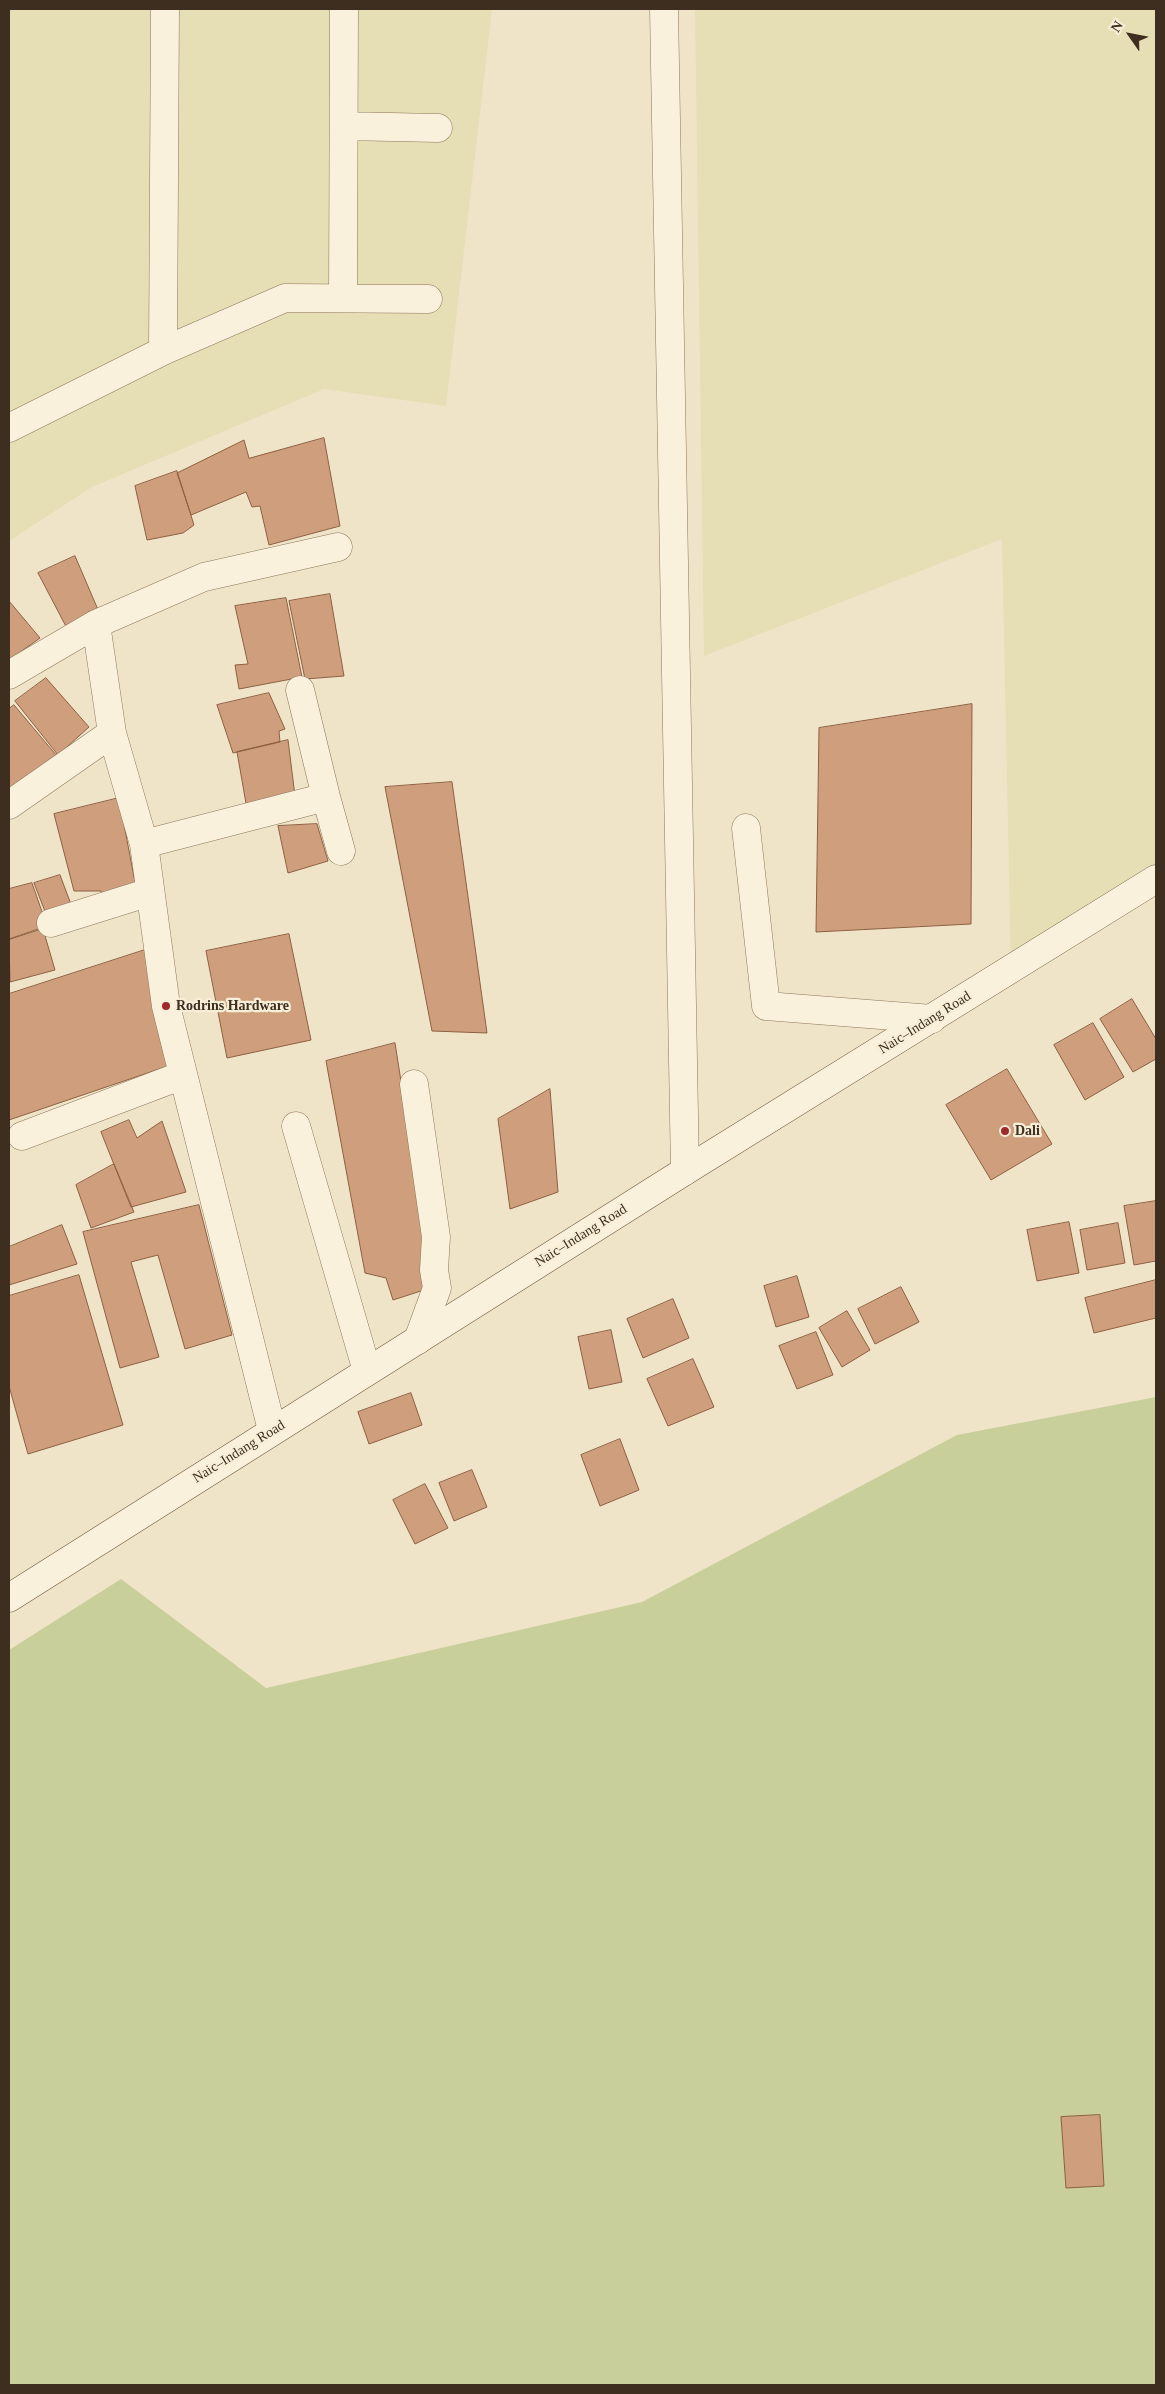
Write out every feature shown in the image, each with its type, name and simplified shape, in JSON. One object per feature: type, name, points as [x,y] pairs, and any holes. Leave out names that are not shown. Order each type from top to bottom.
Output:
[{"type":"street","points":[[163,351],[165,9]]},
{"type":"street","points":[[343,298],[344,9]]},
{"type":"street","points":[[664,9],[685,1171]]},
{"type":"street","points":[[344,126],[438,128]]},
{"type":"street","points":[[9,428],[163,351],[285,298],[428,299]]},
{"type":"street","points":[[9,675],[96,624],[204,577],[338,547]]},
{"type":"street","points":[[96,624],[112,734],[144,844],[166,1006],[272,1430]]},
{"type":"street","points":[[300,690],[341,851]]},
{"type":"street","points":[[9,805],[112,734]]},
{"type":"street","points":[[144,844],[326,797]]},
{"type":"street","points":[[746,828],[766,1006],[932,1019]]},
{"type":"street","name":"Naic–Indang Road","points":[[9,1598],[272,1430],[685,1171],[1156,879]]},
{"type":"street","points":[[51,923],[150,892]]},
{"type":"street","points":[[22,1136],[183,1074]]},
{"type":"street","points":[[414,1084],[436,1237],[434,1270],[437,1288],[418,1340]]},
{"type":"street","points":[[296,1126],[367,1371]]},
{"type":"shaded area","points":[[9,9],[492,9],[446,406],[324,389],[92,487],[9,541]]},
{"type":"shaded area","points":[[695,9],[1156,9],[1156,868],[1011,969],[1002,539],[704,656]]},
{"type":"green space","points":[[1156,1397],[1156,2385],[9,2385],[9,1650],[121,1579],[266,1688],[642,1602],[957,1435]]},
{"type":"building","points":[[324,438],[340,526],[269,545],[260,506],[252,507],[246,492],[191,515],[177,473],[244,440],[249,458]]},
{"type":"building","points":[[177,471],[194,525],[183,533],[147,540],[135,486]]},
{"type":"building","points":[[75,556],[99,612],[88,612],[93,623],[71,636],[38,573]]},
{"type":"building","points":[[330,594],[344,676],[305,679],[289,601]]},
{"type":"building","points":[[286,598],[302,677],[239,689],[235,665],[248,664],[235,606]]},
{"type":"building","points":[[9,601],[40,638],[9,660]]},
{"type":"building","points":[[46,678],[89,727],[58,755],[15,701]]},
{"type":"building","points":[[269,693],[285,729],[279,731],[280,742],[233,753],[217,705]]},
{"type":"building","points":[[972,704],[971,924],[816,932],[819,728]]},
{"type":"building","points":[[14,705],[57,756],[9,789],[9,709]]},
{"type":"building","points":[[288,740],[295,796],[247,809],[237,752]]},
{"type":"building","points":[[452,782],[487,1033],[432,1031],[385,787]]},
{"type":"building","points":[[119,798],[137,893],[104,901],[101,891],[74,891],[54,814]]},
{"type":"building","points":[[317,824],[328,861],[288,873],[278,826]]},
{"type":"building","points":[[60,875],[72,907],[46,914],[34,883]]},
{"type":"building","points":[[32,883],[47,926],[9,939],[9,889]]},
{"type":"building","points":[[43,929],[55,970],[10,982],[9,940]]},
{"type":"building","points":[[289,934],[311,1040],[227,1058],[206,951]]},
{"type":"building","points":[[148,949],[174,1064],[9,1120],[9,994]]},
{"type":"building","points":[[1132,999],[1156,1039],[1156,1059],[1133,1072],[1100,1019]]},
{"type":"building","points":[[1093,1023],[1124,1077],[1085,1100],[1054,1045]]},
{"type":"building","points":[[395,1043],[427,1247],[427,1289],[393,1300],[386,1278],[365,1273],[326,1061]]},
{"type":"building","points":[[1007,1069],[1052,1144],[991,1180],[946,1105]]},
{"type":"building","points":[[550,1089],[558,1192],[510,1209],[498,1119]]},
{"type":"building","points":[[129,1120],[137,1138],[162,1121],[186,1192],[131,1207],[101,1132]]},
{"type":"building","points":[[114,1164],[134,1212],[91,1228],[76,1185]]},
{"type":"building","points":[[1156,1201],[1156,1261],[1134,1265],[1124,1206]]},
{"type":"building","points":[[199,1205],[232,1335],[185,1349],[158,1255],[131,1262],[159,1357],[120,1368],[83,1232]]},
{"type":"building","points":[[1069,1222],[1079,1273],[1037,1281],[1027,1230]]},
{"type":"building","points":[[1118,1223],[1125,1263],[1087,1270],[1080,1230]]},
{"type":"building","points":[[62,1225],[77,1264],[9,1285],[9,1247]]},
{"type":"building","points":[[79,1275],[123,1425],[28,1454],[9,1386],[9,1296]]},
{"type":"building","points":[[797,1276],[809,1317],[776,1327],[764,1286]]},
{"type":"building","points":[[1156,1280],[1156,1318],[1094,1333],[1085,1298]]},
{"type":"building","points":[[901,1287],[919,1322],[875,1344],[858,1309]]},
{"type":"building","points":[[673,1299],[689,1338],[643,1358],[627,1319]]},
{"type":"building","points":[[847,1311],[870,1350],[842,1367],[819,1328]]},
{"type":"building","points":[[611,1330],[622,1382],[589,1389],[578,1337]]},
{"type":"building","points":[[816,1332],[833,1375],[797,1389],[779,1346]]},
{"type":"building","points":[[693,1359],[714,1407],[668,1426],[647,1379]]},
{"type":"building","points":[[411,1393],[422,1425],[369,1444],[358,1412]]},
{"type":"building","points":[[620,1439],[639,1490],[600,1506],[581,1455]]},
{"type":"building","points":[[472,1470],[487,1507],[454,1521],[439,1483]]},
{"type":"building","points":[[425,1484],[448,1528],[415,1544],[393,1500]]},
{"type":"building","points":[[1100,2115],[1104,2186],[1066,2188],[1061,2117]]},
{"type":"place","name":"Rodrins Hardware","points":[[166,1006]]},
{"type":"place","name":"Dali","points":[[1005,1131]]}]
